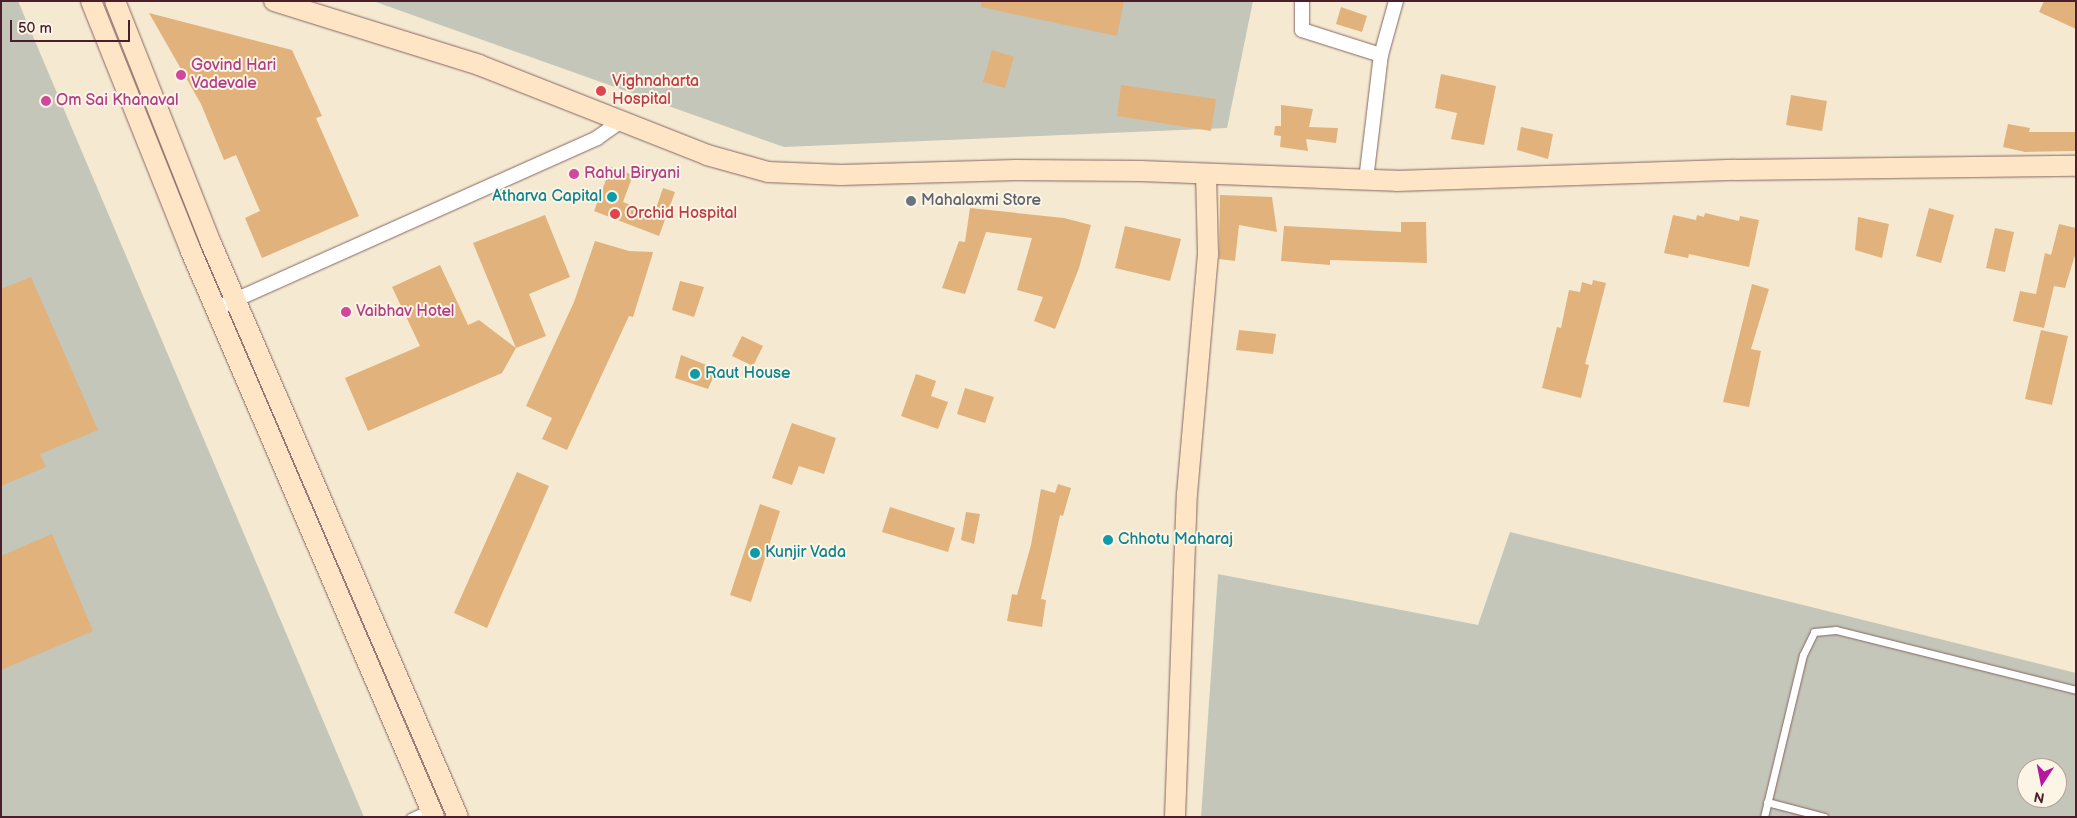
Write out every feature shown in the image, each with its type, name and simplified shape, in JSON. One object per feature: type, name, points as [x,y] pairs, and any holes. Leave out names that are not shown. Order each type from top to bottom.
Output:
[{"type":"street","points":[[91,1],[215,309],[442,808]]},
{"type":"street","points":[[115,1],[442,808]]},
{"type":"street","points":[[274,1],[479,65],[707,156],[768,172],[842,175],[1016,170],[1366,180],[1470,181],[1734,170],[2076,166]]},
{"type":"street","points":[[1302,1],[1302,30],[1381,55]]},
{"type":"street","points":[[1366,180],[1381,55],[1396,1]]},
{"type":"street","points":[[215,309],[597,138],[622,121]]},
{"type":"street","points":[[1175,817],[1187,494],[1208,254],[1206,174]]},
{"type":"lane","points":[[1764,817],[1803,655],[1814,632],[1836,630],[2076,690]]},
{"type":"lane","points":[[1767,802],[1824,817]]},
{"type":"lane","points":[[410,817],[442,808]]},
{"type":"shaded area","points":[[1,1],[18,1],[364,817],[1,817]]},
{"type":"shaded area","points":[[373,1],[1253,1],[1227,128],[784,147]]},
{"type":"shaded area","points":[[1510,532],[2076,673],[2076,817],[1201,817],[1218,574],[1478,625]]},
{"type":"building","points":[[981,1],[1124,1],[1117,36],[981,7]]},
{"type":"building","points":[[2044,1],[2076,1],[2076,29],[2039,12]]},
{"type":"building","points":[[1341,7],[1367,16],[1362,32],[1336,24]]},
{"type":"building","points":[[149,13],[292,50],[322,116],[316,118],[359,216],[262,258],[245,218],[260,211],[236,155],[224,160],[201,104]]},
{"type":"building","points":[[992,50],[1014,57],[1005,88],[983,82]]},
{"type":"building","points":[[1441,74],[1496,86],[1484,145],[1451,139],[1457,113],[1435,108]]},
{"type":"building","points":[[1121,85],[1216,99],[1211,131],[1117,116]]},
{"type":"building","points":[[1791,95],[1827,101],[1822,131],[1786,125]]},
{"type":"building","points":[[1281,105],[1313,109],[1309,127],[1338,128],[1336,143],[1306,139],[1308,151],[1280,147],[1281,136],[1274,135],[1275,126],[1281,126]]},
{"type":"building","points":[[2008,124],[2030,128],[2029,132],[2076,132],[2076,151],[2025,152],[2003,147]]},
{"type":"building","points":[[1521,127],[1553,134],[1548,159],[1517,150]]},
{"type":"building","name":"Atharva Capital","points":[[611,167],[633,175],[623,202],[654,214],[663,188],[675,192],[659,236],[594,211]]},
{"type":"building","points":[[1220,195],[1272,197],[1277,232],[1239,225],[1235,261],[1219,259]]},
{"type":"building","points":[[970,208],[1064,218],[1091,225],[1079,268],[1055,329],[1034,321],[1043,297],[1017,290],[1032,238],[986,232],[965,294],[942,288],[959,241],[965,242]]},
{"type":"building","points":[[1929,208],[1954,215],[1941,263],[1916,256]]},
{"type":"building","points":[[1705,213],[1739,221],[1740,216],[1759,220],[1749,267],[1689,254],[1688,258],[1664,253],[1673,215],[1696,220],[1697,215],[1704,217]]},
{"type":"building","points":[[545,215],[570,277],[529,294],[546,336],[516,348],[473,243]]},
{"type":"building","points":[[1858,217],[1889,224],[1882,258],[1855,250]]},
{"type":"building","points":[[1401,222],[1426,222],[1427,263],[1330,260],[1330,265],[1281,261],[1284,226],[1401,232]]},
{"type":"building","points":[[2059,224],[2076,228],[2076,252],[2065,288],[2054,286],[2044,328],[2013,321],[2020,291],[2036,294],[2045,253],[2051,255]]},
{"type":"building","points":[[1125,226],[1181,239],[1170,281],[1115,268]]},
{"type":"building","points":[[1995,228],[2014,232],[2005,272],[1986,268]]},
{"type":"building","points":[[595,241],[629,251],[653,252],[633,317],[629,316],[567,450],[542,439],[552,418],[526,406],[574,302]]},
{"type":"building","points":[[440,265],[468,325],[479,320],[516,348],[502,373],[368,431],[345,378],[420,346],[392,287]]},
{"type":"building","points":[[31,277],[98,430],[40,454],[46,467],[1,486],[1,289]]},
{"type":"building","points":[[1593,280],[1606,283],[1585,364],[1589,365],[1581,398],[1542,388],[1557,327],[1561,328],[1569,290],[1580,292],[1582,282],[1592,285]]},
{"type":"building","points":[[680,281],[704,287],[694,317],[672,310]]},
{"type":"building","points":[[1752,284],[1769,289],[1751,349],[1761,351],[1749,407],[1723,402]]},
{"type":"building","points":[[1239,330],[1276,334],[1273,354],[1236,350]]},
{"type":"building","points":[[2041,330],[2068,336],[2052,405],[2025,399]]},
{"type":"building","points":[[742,336],[763,346],[753,366],[732,356]]},
{"type":"building","name":"Raut House","points":[[681,355],[717,369],[708,389],[675,378]]},
{"type":"building","points":[[916,374],[936,381],[931,396],[948,402],[938,429],[901,416]]},
{"type":"building","points":[[965,388],[994,397],[985,423],[957,414]]},
{"type":"building","points":[[792,423],[836,438],[824,474],[799,466],[792,485],[772,478]]},
{"type":"building","points":[[517,472],[549,486],[487,628],[454,613]]},
{"type":"building","points":[[1058,484],[1071,488],[1063,516],[1060,515],[1041,599],[1046,600],[1042,627],[1007,621],[1012,594],[1017,595],[1031,545],[1041,489],[1055,493]]},
{"type":"building","name":"Kunjir Vada","points":[[760,504],[780,511],[751,602],[730,595]]},
{"type":"building","points":[[890,507],[955,528],[948,552],[882,532]]},
{"type":"building","points":[[966,512],[980,514],[974,544],[961,540]]},
{"type":"building","points":[[52,534],[93,631],[1,670],[1,556]]},
{"type":"place","name":"Govind Hari Vadevale","points":[[181,75]]},
{"type":"place","name":"Vighnaharta Hospital","points":[[601,91]]},
{"type":"place","name":"Om Sai Khanaval","points":[[46,101]]},
{"type":"place","name":"Rahul Biryani","points":[[574,174]]},
{"type":"place","name":"Atharva Capital","points":[[612,197]]},
{"type":"place","name":"Mahalaxmi Store","points":[[911,201]]},
{"type":"place","name":"Orchid Hospital","points":[[615,214]]},
{"type":"place","name":"Vaibhav Hotel","points":[[346,312]]},
{"type":"place","name":"Raut House","points":[[695,374]]},
{"type":"place","name":"Chhotu Maharaj","points":[[1108,540]]},
{"type":"place","name":"Kunjir Vada","points":[[755,553]]}]
